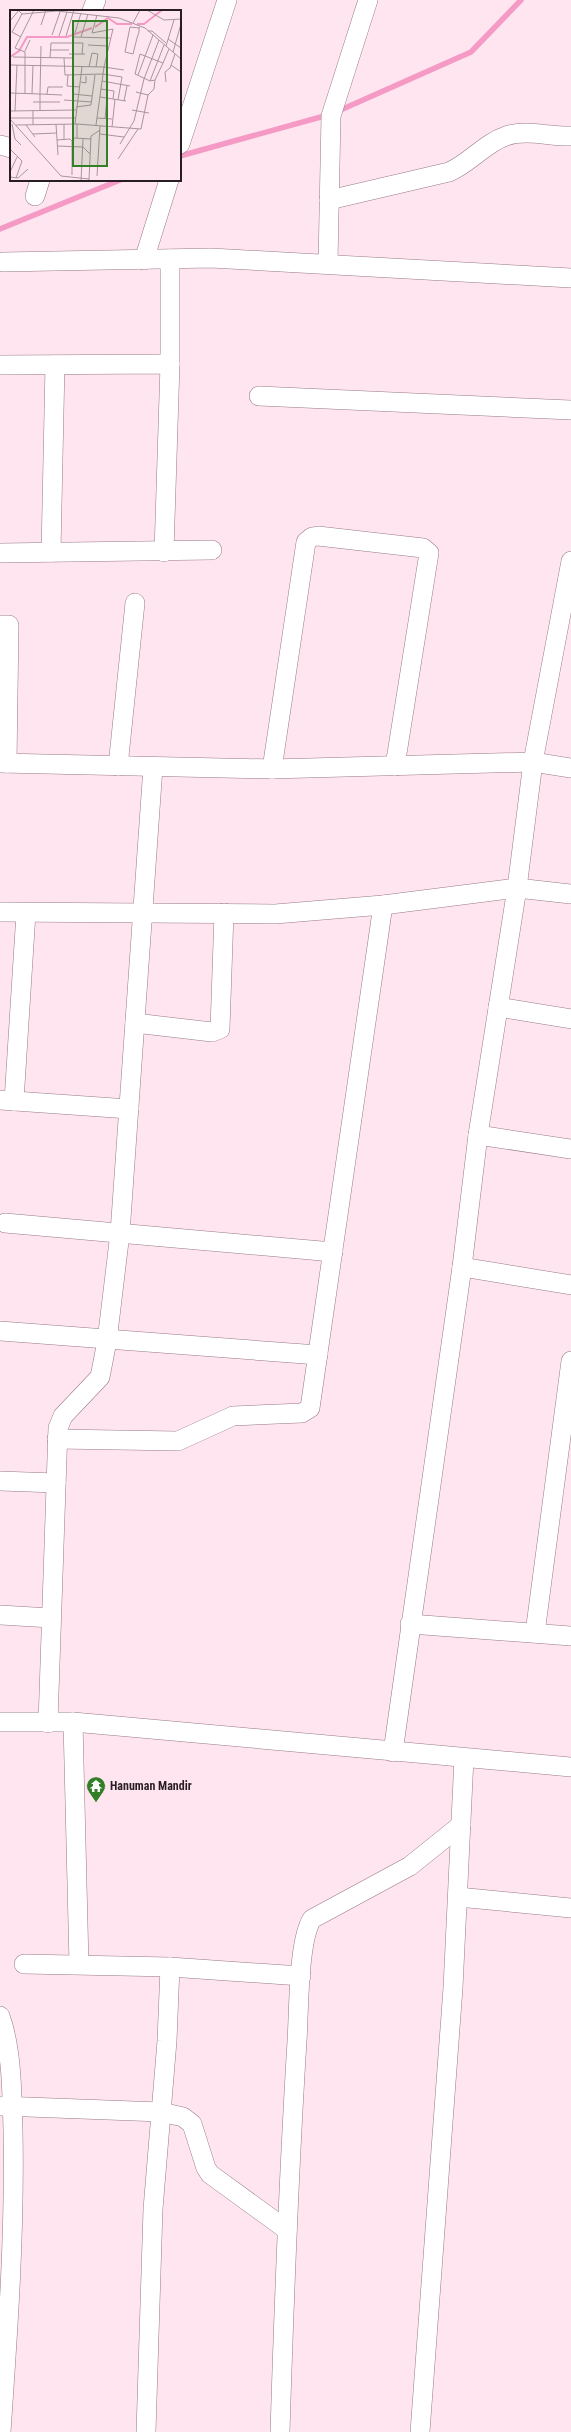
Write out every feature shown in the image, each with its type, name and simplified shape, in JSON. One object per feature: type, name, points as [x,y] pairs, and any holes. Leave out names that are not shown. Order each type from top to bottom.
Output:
[{"type":"street","points":[[92,10],[96,0]]},
{"type":"street","points":[[181,141],[227,0]]},
{"type":"street","points":[[328,263],[331,116],[368,0]]},
{"type":"street","points":[[329,200],[449,172],[462,167],[506,136],[519,133],[571,136]]},
{"type":"street","points":[[0,145],[10,148]]},
{"type":"street","points":[[144,260],[169,181]]},
{"type":"street","points":[[3,262],[211,258],[328,263],[571,278]]},
{"type":"street","points":[[164,552],[170,364],[170,259]]},
{"type":"street","points":[[0,365],[170,364]]},
{"type":"street","points":[[51,552],[55,365]]},
{"type":"street","points":[[259,396],[571,410]]},
{"type":"street","points":[[272,769],[306,542],[312,536],[423,548],[429,553],[395,766]]},
{"type":"street","points":[[0,553],[164,552],[212,550]]},
{"type":"street","points":[[393,1752],[462,1267],[478,1135],[517,888],[533,762],[566,615],[571,560]]},
{"type":"street","points":[[118,766],[135,604]]},
{"type":"street","points":[[0,625],[9,625],[4,763],[272,769],[533,762],[571,768]]},
{"type":"street","points":[[48,1723],[57,1439],[60,1421],[100,1377],[106,1340],[120,1233],[153,767]]},
{"type":"street","points":[[0,912],[275,914],[383,905],[517,888],[571,894]]},
{"type":"street","points":[[57,1439],[178,1440],[233,1416],[302,1413],[310,1408],[383,905]]},
{"type":"street","points":[[26,913],[7,1101],[129,1109]]},
{"type":"street","points":[[135,1023],[212,1032],[220,1029],[224,913]]},
{"type":"street","points":[[498,1007],[571,1019]]},
{"type":"street","points":[[478,1135],[571,1148]]},
{"type":"street","points":[[5,1223],[333,1252]]},
{"type":"street","points":[[462,1267],[571,1285]]},
{"type":"street","points":[[0,1331],[318,1355]]},
{"type":"street","points":[[535,1633],[571,1361]]},
{"type":"street","points":[[0,1481],[56,1483]]},
{"type":"street","points":[[0,1615],[51,1618]]},
{"type":"street","points":[[410,1624],[571,1636]]},
{"type":"street","points":[[0,1722],[73,1722],[571,1767]]},
{"type":"street","points":[[73,1722],[79,1964]]},
{"type":"street","points":[[420,2432],[453,1988],[462,1825],[464,1758]]},
{"type":"street","points":[[280,2432],[287,2230],[301,1976],[306,1930],[312,1918],[410,1866],[462,1825]]},
{"type":"street","points":[[458,1897],[571,1908]]},
{"type":"street","points":[[24,1964],[170,1967],[301,1976]]},
{"type":"street","points":[[146,2432],[151,2240],[170,1967]]},
{"type":"street","points":[[0,2016],[5,2030],[6,2106],[14,2181],[11,2276],[1,2432]]},
{"type":"street","points":[[6,2106],[161,2112],[187,2119],[192,2124],[206,2168],[210,2174],[287,2230]]},
{"type":"waterway","points":[[336,112],[471,52],[521,0]]},
{"type":"waterway","points":[[181,156],[328,115]]},
{"type":"waterway","points":[[0,229],[118,181]]},
{"type":"place","name":"Hanuman Mandir","points":[[96,1803]]}]
